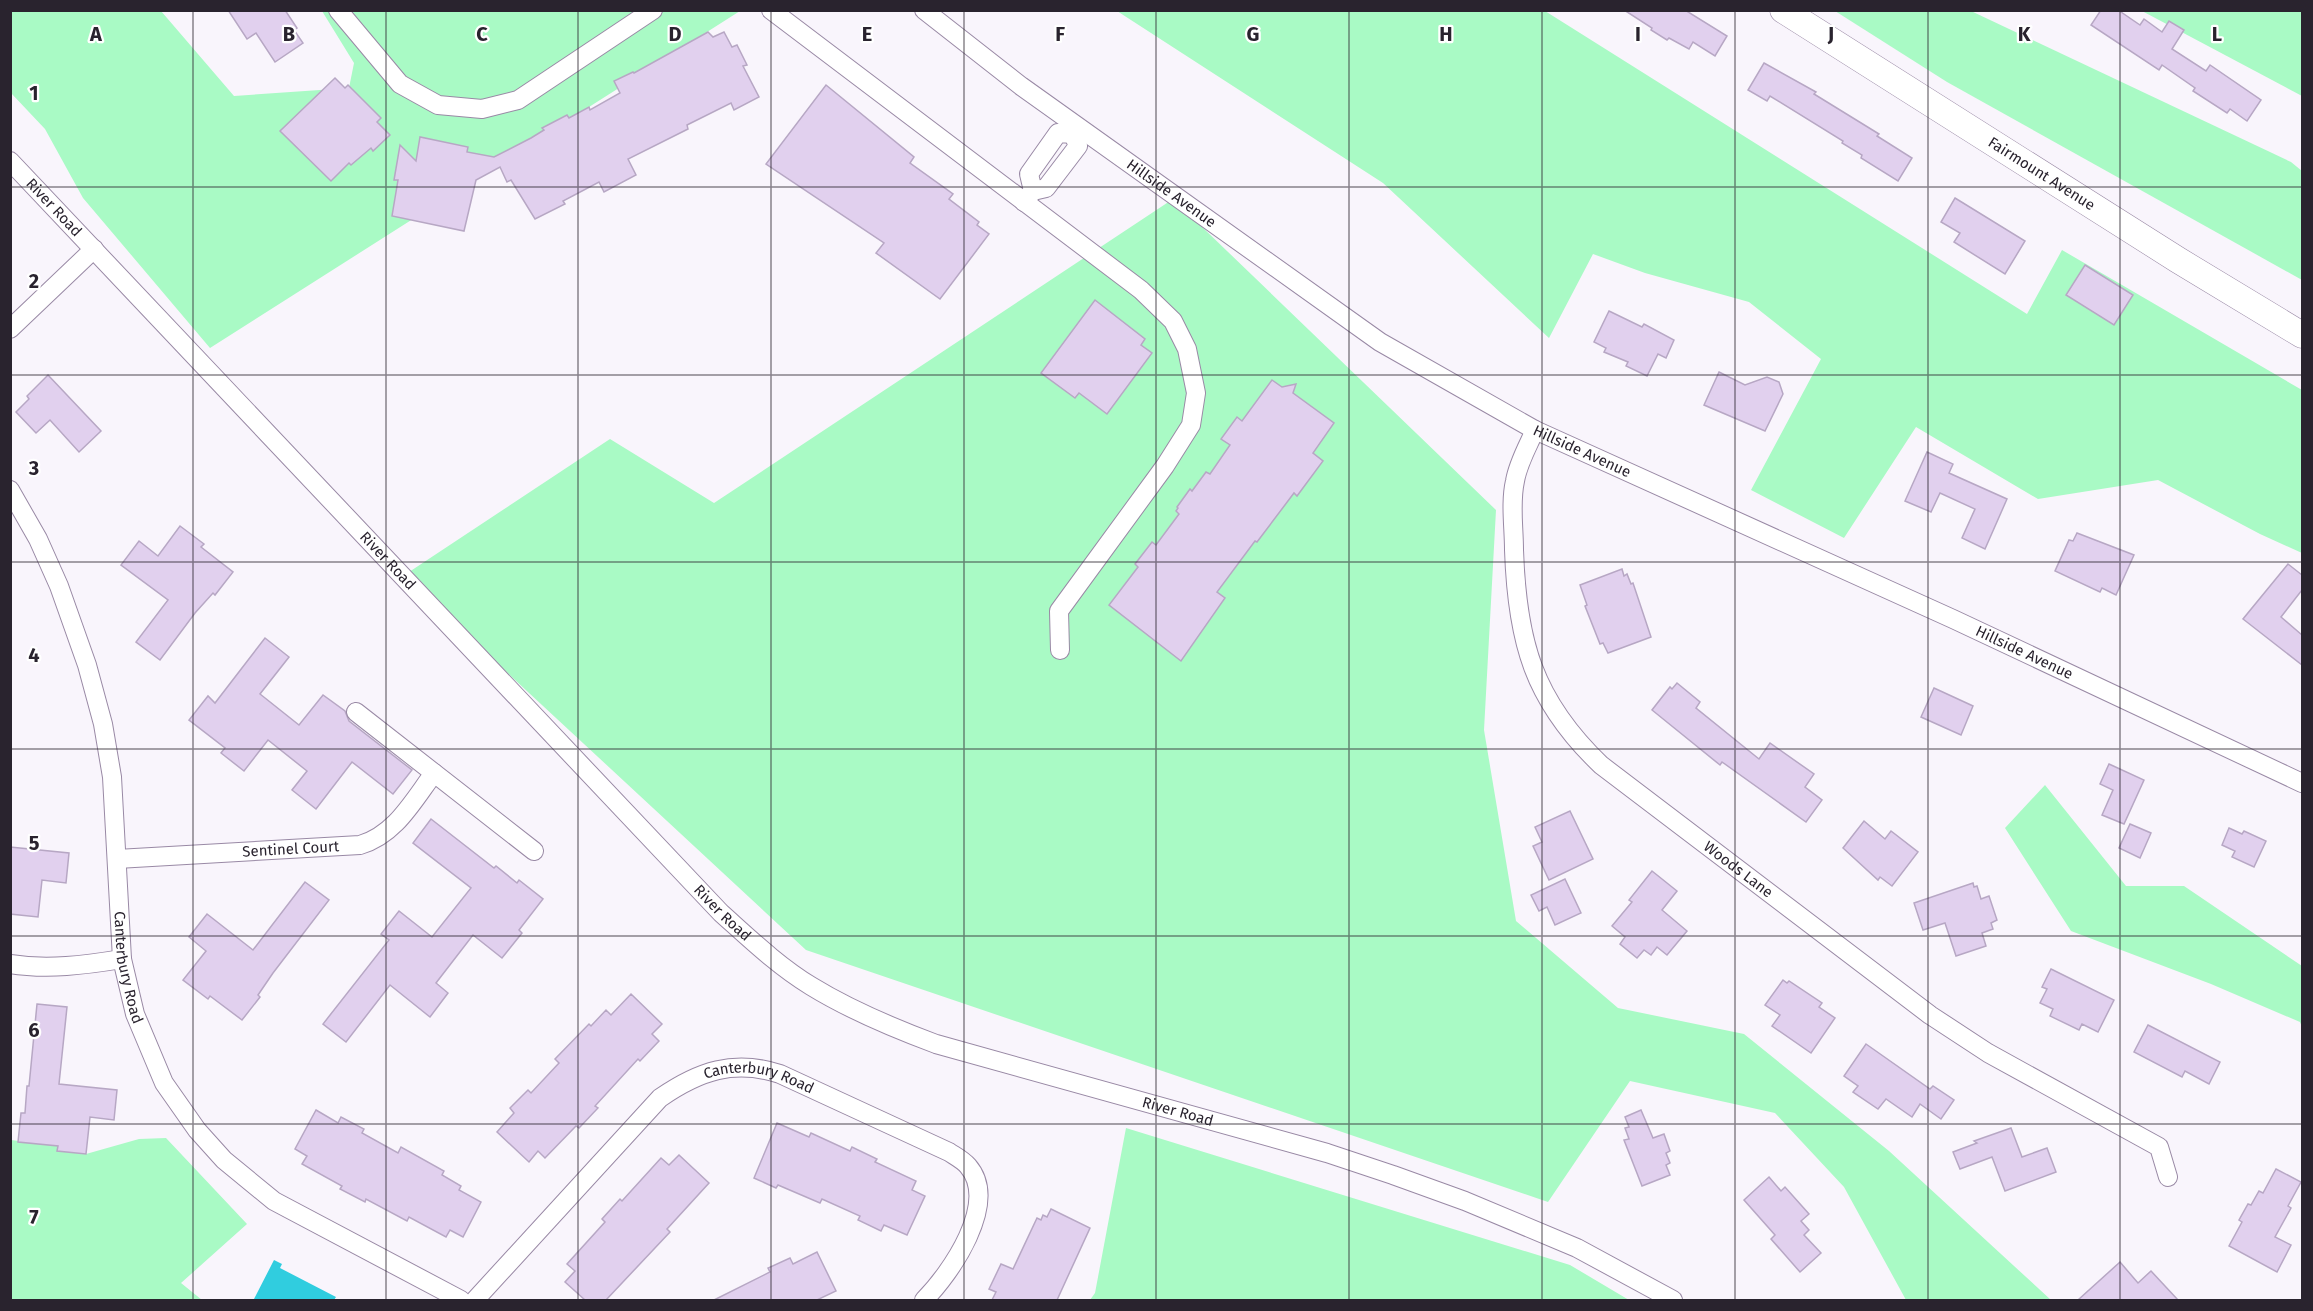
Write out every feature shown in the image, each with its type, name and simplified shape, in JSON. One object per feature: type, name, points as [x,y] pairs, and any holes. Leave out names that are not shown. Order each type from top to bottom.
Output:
[{"type":"main road","name":"Fairmount Avenue","points":[[1783,10],[2168,254],[2302,335]]},
{"type":"street","points":[[338,10],[400,84],[438,105],[482,109],[518,100],[653,10]]},
{"type":"street","points":[[771,10],[1028,196],[1141,290],[1173,321],[1187,349],[1196,393],[1191,424],[1170,458],[1059,610],[1060,650]]},
{"type":"street","name":"Hillside Avenue","points":[[924,10],[1075,131],[1380,342],[1535,429],[1953,619],[2302,783]]},
{"type":"street","points":[[1028,196],[1029,174],[1058,134],[1075,131]]},
{"type":"street","name":"River Road","points":[[10,161],[721,913],[753,942],[809,985],[874,1019],[936,1044],[1327,1153],[1465,1201],[1578,1248],[1673,1300]]},
{"type":"street","points":[[10,329],[94,249]]},
{"type":"street","name":"Woods Lane","points":[[1535,429],[1515,480],[1513,500],[1515,584],[1528,656],[1541,689],[1564,727],[1600,765],[1930,1016],[1988,1053],[2159,1147],[2168,1177]]},
{"type":"street","name":"Canterbury Road","points":[[10,490],[38,539],[59,586],[87,665],[103,724],[112,777],[122,959],[135,1014],[164,1083],[197,1130],[224,1160],[273,1201],[461,1300]]},
{"type":"street","points":[[356,712],[534,851]]},
{"type":"street","name":"Sentinel Court","points":[[117,859],[367,843],[388,832],[434,773]]},
{"type":"street","points":[[10,964],[56,967],[122,959]]},
{"type":"street","name":"Canterbury Road","points":[[475,1300],[660,1098],[696,1076],[739,1066],[765,1069],[780,1074],[949,1152],[967,1165],[974,1176],[978,1196],[973,1223],[953,1264],[924,1300]]},
{"type":"green space","points":[[11,11],[161,11],[234,96],[349,88],[354,63],[322,11],[740,11],[210,348],[83,198],[45,129],[11,93]]},
{"type":"green space","points":[[1117,11],[1545,11],[2027,314],[2062,250],[2302,390],[2302,553],[2260,534],[2158,480],[2038,499],[1916,427],[1844,538],[1751,490],[1821,359],[1749,302],[1645,273],[1593,254],[1549,338],[1383,183]]},
{"type":"green space","points":[[1835,11],[1971,11],[2291,162],[2302,171],[2302,280],[1947,82]]},
{"type":"green space","points":[[2142,11],[2302,11],[2302,96]]},
{"type":"green space","points":[[1173,199],[1496,510],[1484,730],[1516,921],[1618,1008],[1744,1034],[1889,1151],[2051,1300],[1906,1300],[1844,1187],[1775,1113],[1630,1081],[1548,1202],[806,950],[403,576],[610,439],[714,503]]},
{"type":"green space","points":[[2045,785],[2126,886],[2184,886],[2302,966],[2302,1027],[2300,1022],[2211,984],[2071,931],[2005,828]]},
{"type":"green space","points":[[1126,1128],[1570,1265],[1629,1300],[1090,1300],[1095,1293]]},
{"type":"green space","points":[[166,1138],[247,1224],[181,1283],[202,1300],[11,1300],[11,1140],[58,1146],[58,1151],[86,1154],[139,1139]]},
{"type":"water","points":[[274,1260],[282,1264],[280,1268],[336,1297],[334,1300],[254,1299]]},
{"type":"building","points":[[228,10],[285,10],[297,28],[294,30],[303,43],[275,62],[256,33],[247,39]]},
{"type":"building","points":[[1624,10],[1685,10],[1727,36],[1715,56],[1693,42],[1689,49],[1669,38],[1667,40]]},
{"type":"building","points":[[2101,10],[2118,10],[2140,25],[2144,19],[2162,32],[2169,21],[2184,30],[2172,49],[2206,71],[2210,65],[2261,100],[2247,121],[2230,109],[2227,113],[2193,91],[2195,88],[2162,65],[2159,70],[2091,25]]},
{"type":"building","points":[[708,32],[713,37],[724,32],[732,47],[737,45],[747,65],[743,66],[759,97],[734,110],[731,103],[687,125],[688,129],[628,159],[636,175],[604,192],[599,182],[563,201],[565,204],[535,219],[511,180],[507,182],[500,167],[476,180],[464,231],[392,216],[398,180],[394,180],[400,145],[416,161],[420,137],[468,147],[467,152],[494,157],[531,138],[544,130],[542,128],[567,115],[569,118],[589,107],[590,110],[620,93],[614,81],[634,73]]},
{"type":"building","points":[[1764,63],[1816,92],[1814,94],[1879,134],[1877,136],[1912,158],[1898,181],[1861,158],[1862,155],[1842,143],[1843,141],[1770,96],[1767,101],[1748,90]]},
{"type":"building","points":[[335,78],[345,88],[348,85],[381,118],[377,122],[390,135],[373,151],[371,148],[351,165],[349,163],[331,181],[280,131]]},
{"type":"building","points":[[826,85],[914,157],[910,163],[953,194],[949,199],[979,222],[977,225],[989,234],[940,299],[876,253],[884,243],[766,164]]},
{"type":"building","points":[[1955,198],[2025,241],[2005,274],[1954,242],[1960,233],[1941,222]]},
{"type":"building","points":[[2085,265],[2133,295],[2114,325],[2066,295]]},
{"type":"building","points":[[1095,300],[1145,339],[1141,345],[1152,353],[1107,414],[1079,393],[1075,398],[1041,373]]},
{"type":"building","points":[[1609,311],[1642,327],[1644,324],[1674,340],[1666,358],[1658,354],[1647,376],[1626,366],[1628,362],[1604,352],[1606,348],[1594,342]]},
{"type":"building","points":[[1719,372],[1745,385],[1767,377],[1779,382],[1783,394],[1765,431],[1704,405]]},
{"type":"building","points":[[48,375],[101,431],[79,452],[50,420],[36,433],[16,412],[29,399],[27,396]]},
{"type":"building","points":[[1272,380],[1282,387],[1296,384],[1293,393],[1334,423],[1313,453],[1323,461],[1297,496],[1294,493],[1257,542],[1255,541],[1217,592],[1225,598],[1181,661],[1109,605],[1138,567],[1135,564],[1152,542],[1156,545],[1179,514],[1176,511],[1177,507],[1190,489],[1192,491],[1206,472],[1210,474],[1230,445],[1221,439],[1237,417],[1242,421]]},
{"type":"building","points":[[1927,452],[1953,464],[1949,473],[2007,499],[1985,549],[1962,538],[1975,509],[1940,493],[1931,512],[1905,501]]},
{"type":"building","points":[[180,526],[204,544],[201,547],[233,572],[215,595],[213,593],[195,613],[160,660],[136,642],[168,600],[121,565],[139,541],[158,556]]},
{"type":"building","points":[[2077,533],[2134,555],[2116,595],[2102,588],[2100,592],[2055,571],[2069,540],[2073,541]]},
{"type":"building","points":[[2288,564],[2302,575],[2302,590],[2281,617],[2302,635],[2302,665],[2243,619]]},
{"type":"building","points":[[1622,569],[1624,576],[1627,574],[1631,584],[1633,583],[1651,637],[1608,653],[1603,643],[1600,644],[1585,606],[1587,605],[1580,585]]},
{"type":"building","points":[[265,638],[289,657],[260,694],[299,725],[323,695],[345,711],[349,721],[412,770],[393,794],[352,762],[316,809],[292,790],[307,771],[268,740],[244,771],[221,753],[225,748],[189,720],[208,696],[215,703]]},
{"type":"building","points":[[1677,683],[1700,702],[1696,708],[1759,759],[1770,743],[1814,774],[1805,787],[1822,800],[1806,822],[1722,762],[1720,765],[1652,710],[1670,687],[1672,689]]},
{"type":"building","points":[[1934,688],[1973,706],[1961,735],[1921,717]]},
{"type":"building","points":[[2109,764],[2144,780],[2124,824],[2102,815],[2113,790],[2100,784]]},
{"type":"building","points":[[1570,811],[1593,859],[1549,880],[1533,846],[1542,842],[1535,827]]},
{"type":"building","points":[[431,819],[494,868],[496,866],[517,883],[519,880],[543,899],[519,930],[522,933],[502,958],[473,935],[436,983],[448,993],[430,1017],[390,985],[346,1042],[323,1024],[389,940],[381,934],[399,911],[432,937],[471,888],[413,843]]},
{"type":"building","points":[[1864,821],[1885,839],[1891,831],[1918,852],[1892,886],[1880,877],[1878,880],[1843,848]]},
{"type":"building","points":[[2130,824],[2151,833],[2140,858],[2119,848]]},
{"type":"building","points":[[2229,828],[2242,834],[2244,831],[2266,841],[2254,867],[2232,857],[2235,851],[2222,845]]},
{"type":"building","points":[[10,847],[69,853],[66,883],[42,880],[38,917],[10,914]]},
{"type":"building","points":[[1652,871],[1677,891],[1662,910],[1687,931],[1667,955],[1657,947],[1651,955],[1644,950],[1637,958],[1620,944],[1625,937],[1612,926],[1632,902],[1629,900]]},
{"type":"building","points":[[1565,879],[1581,913],[1555,925],[1547,907],[1539,911],[1531,895]]},
{"type":"building","points":[[305,882],[329,900],[273,973],[258,995],[260,997],[242,1020],[210,996],[208,999],[183,980],[206,951],[189,937],[207,914],[253,950]]},
{"type":"building","points":[[1973,883],[1974,887],[1977,886],[1981,899],[1989,896],[1997,920],[1991,923],[1993,929],[1982,933],[1986,946],[1956,956],[1945,923],[1923,930],[1914,903]]},
{"type":"building","points":[[2051,969],[2114,1000],[2098,1032],[2082,1024],[2079,1030],[2050,1016],[2053,1009],[2040,1003],[2047,989],[2042,987]]},
{"type":"building","points":[[1783,980],[1787,983],[1789,981],[1822,1003],[1819,1007],[1835,1018],[1811,1053],[1772,1026],[1780,1015],[1765,1005]]},
{"type":"building","points":[[631,994],[662,1024],[652,1034],[659,1041],[640,1061],[638,1059],[595,1106],[598,1108],[579,1128],[576,1126],[545,1158],[538,1151],[529,1162],[497,1132],[514,1113],[510,1108],[528,1090],[531,1093],[559,1063],[555,1059],[589,1024],[591,1026],[606,1010],[611,1015]]},
{"type":"building","points":[[37,1004],[67,1007],[59,1084],[117,1090],[114,1120],[90,1117],[86,1154],[57,1151],[58,1146],[18,1142],[21,1113],[25,1113],[27,1086],[29,1086]]},
{"type":"building","points":[[2148,1025],[2220,1062],[2209,1084],[2185,1071],[2182,1077],[2134,1052]]},
{"type":"building","points":[[1866,1044],[1930,1089],[1933,1086],[1954,1100],[1941,1119],[1920,1104],[1912,1117],[1886,1099],[1878,1109],[1853,1092],[1858,1086],[1844,1076]]},
{"type":"building","points":[[316,1110],[338,1123],[341,1117],[364,1129],[362,1133],[398,1153],[401,1147],[444,1171],[442,1175],[461,1186],[459,1190],[481,1202],[463,1237],[450,1230],[446,1237],[409,1217],[407,1221],[366,1199],[365,1202],[340,1189],[342,1186],[302,1164],[307,1156],[295,1149]]},
{"type":"building","points":[[1641,1110],[1653,1138],[1664,1134],[1670,1151],[1666,1153],[1670,1163],[1666,1165],[1670,1175],[1642,1186],[1624,1140],[1629,1139],[1625,1128],[1629,1127],[1625,1117]]},
{"type":"building","points":[[777,1123],[809,1137],[811,1133],[850,1151],[852,1147],[877,1159],[875,1162],[916,1181],[912,1190],[925,1196],[907,1235],[884,1225],[881,1231],[858,1220],[860,1216],[822,1199],[820,1203],[778,1185],[776,1188],[754,1178]]},
{"type":"building","points":[[2011,1128],[2022,1157],[2047,1148],[2056,1172],[2005,1191],[1992,1157],[1960,1169],[1953,1152],[1977,1143],[1974,1141]]},
{"type":"building","points":[[679,1155],[709,1183],[667,1229],[670,1232],[606,1300],[585,1300],[565,1282],[575,1271],[567,1264],[605,1222],[602,1219],[620,1199],[622,1201],[661,1158],[669,1165]]},
{"type":"building","points":[[2276,1169],[2301,1182],[2288,1206],[2291,1208],[2275,1237],[2291,1245],[2277,1272],[2229,1246],[2242,1222],[2239,1220],[2248,1204],[2251,1205],[2259,1191],[2263,1193]]},
{"type":"building","points":[[1769,1177],[1781,1191],[1785,1187],[1809,1214],[1801,1221],[1809,1230],[1804,1235],[1821,1253],[1800,1272],[1771,1239],[1775,1235],[1744,1200]]},
{"type":"building","points":[[1051,1209],[1090,1228],[1057,1300],[992,1300],[996,1292],[989,1289],[1001,1264],[1013,1269],[1037,1218],[1041,1220],[1043,1215],[1047,1217]]},
{"type":"building","points":[[817,1252],[836,1291],[817,1300],[714,1300],[770,1272],[768,1268],[790,1258],[793,1264]]},
{"type":"building","points":[[2120,1262],[2138,1283],[2151,1271],[2178,1300],[2078,1300]]}]
